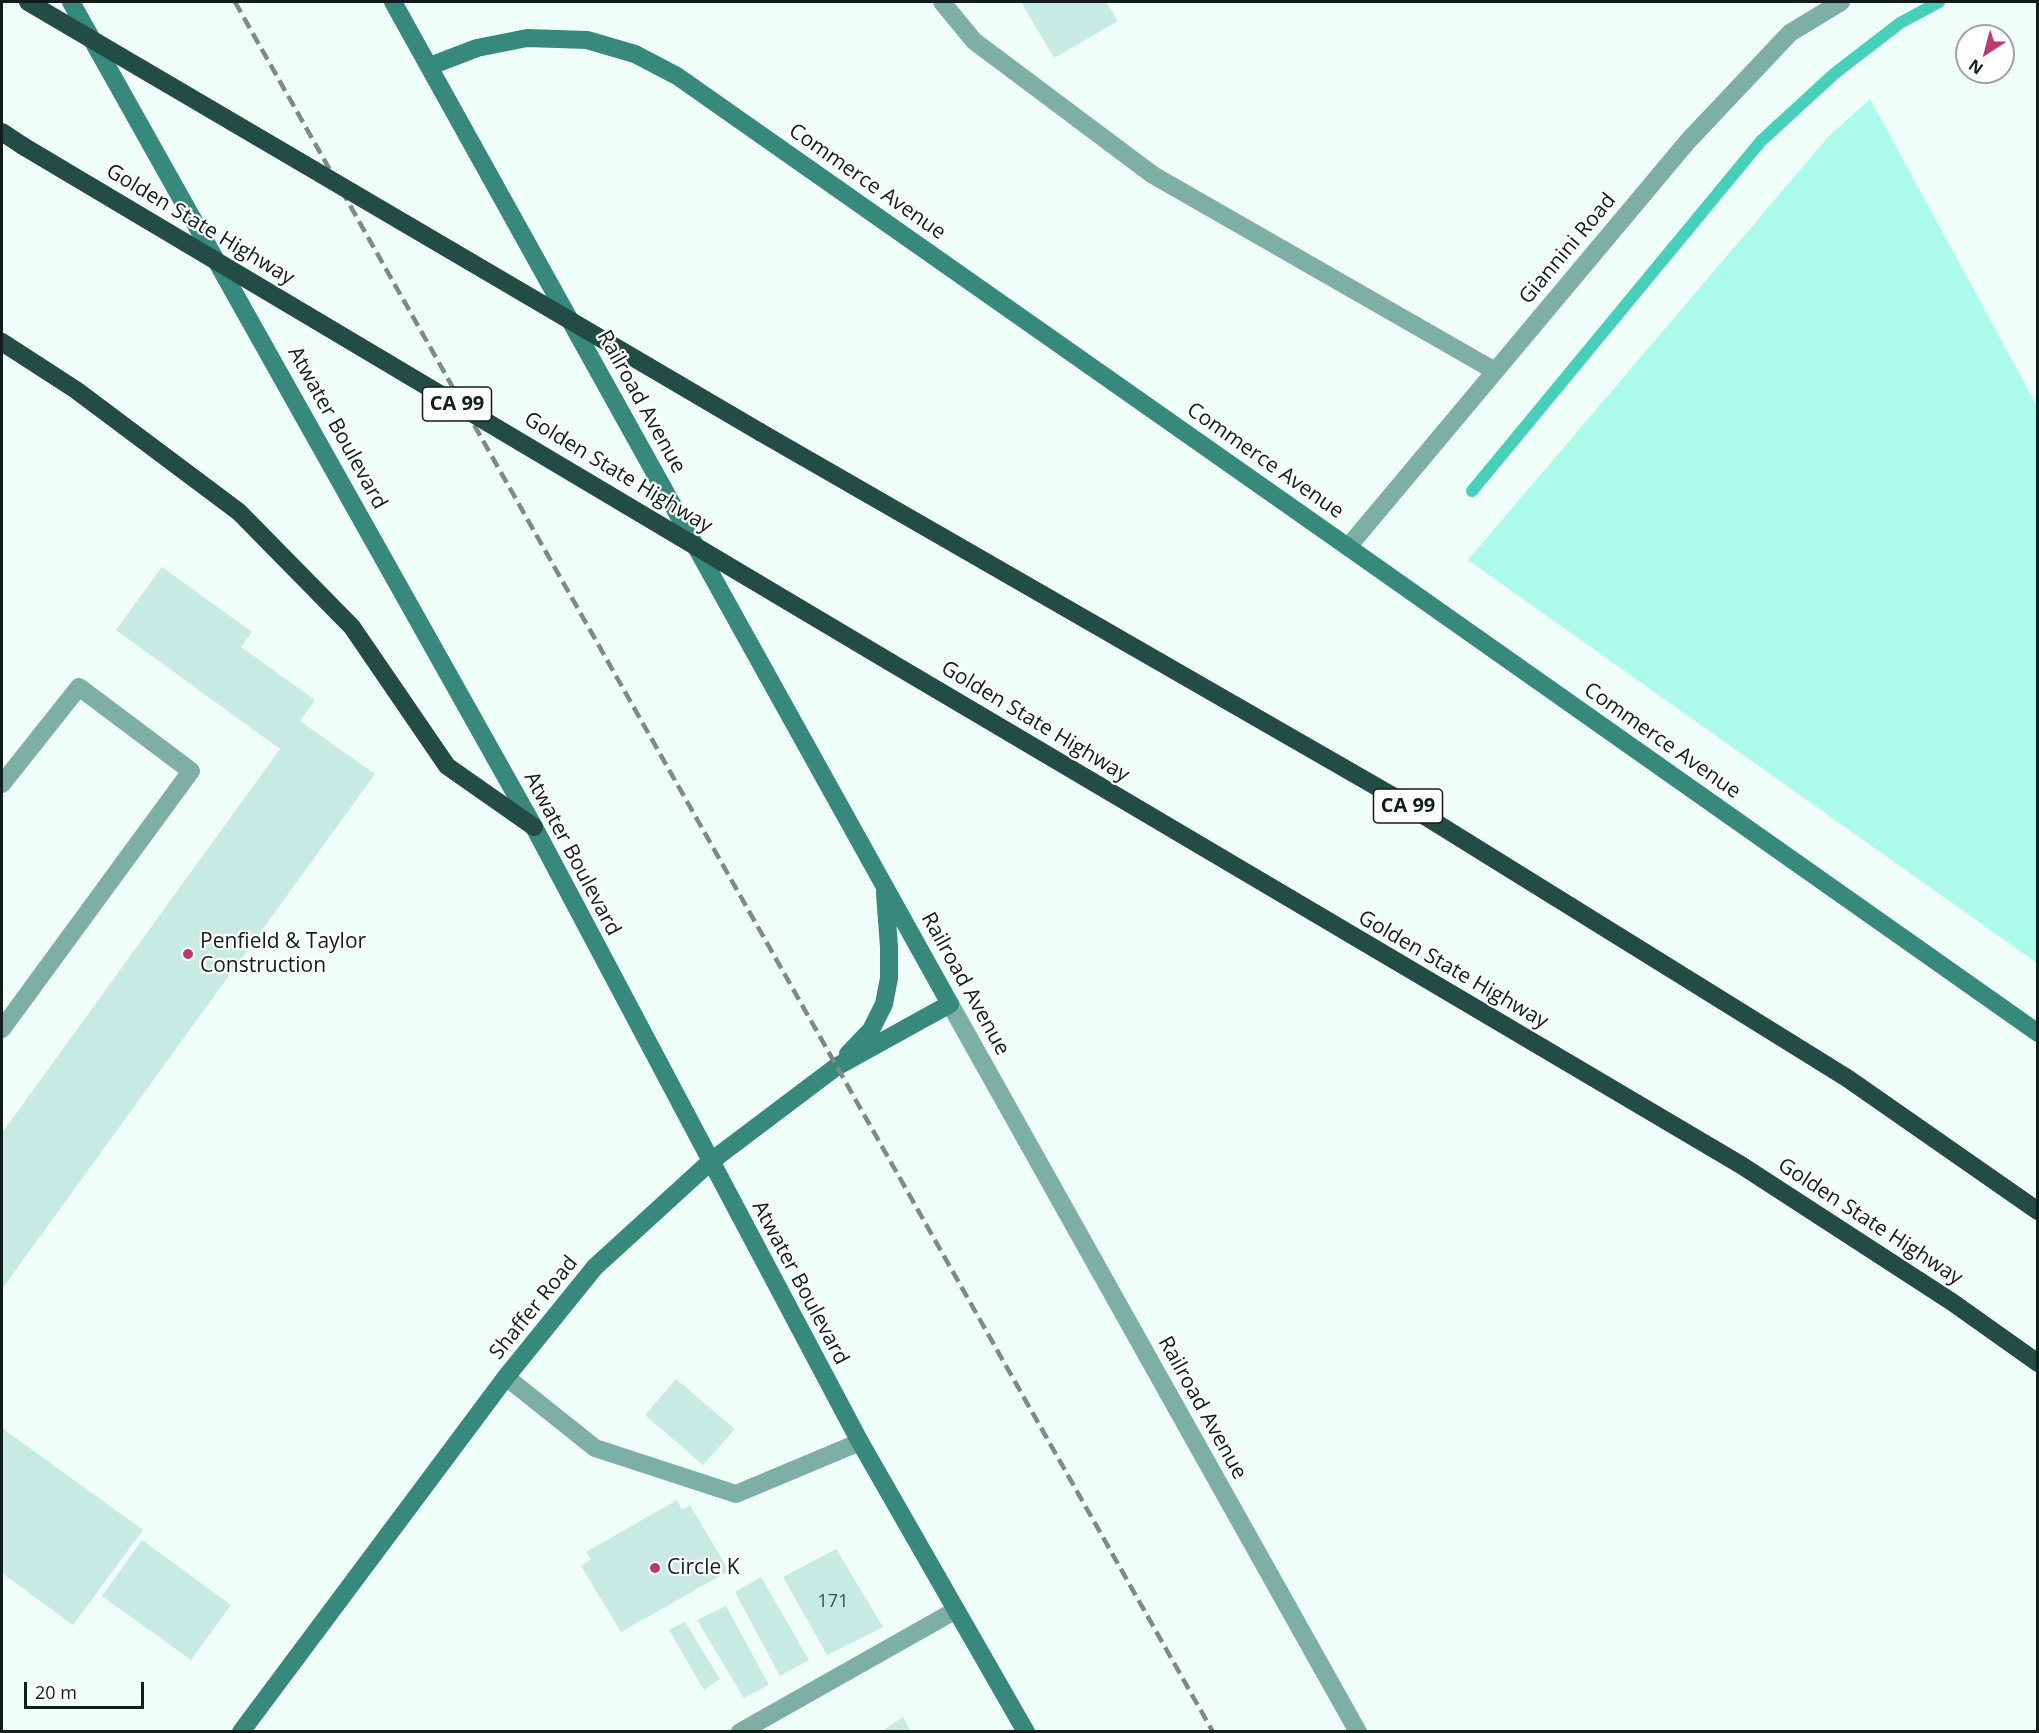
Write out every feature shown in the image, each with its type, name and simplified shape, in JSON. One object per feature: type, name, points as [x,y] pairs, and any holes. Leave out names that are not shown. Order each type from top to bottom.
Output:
[{"type":"highway","name":"CA 99","points":[[27,2],[760,432],[1391,795],[1847,1078],[2037,1211]]},
{"type":"highway","name":"Golden State Highway","points":[[2,132],[890,662],[1741,1165],[1952,1302],[2037,1364]]},
{"type":"highway","points":[[2,342],[76,390],[239,512],[352,627],[447,766],[534,827]]},
{"type":"street","name":"Atwater Boulevard","points":[[71,2],[534,827],[860,1442],[1026,1731]]},
{"type":"street","name":"Railroad Avenue","points":[[393,2],[950,1004],[1358,1731]]},
{"type":"street","points":[[942,2],[974,41],[1153,175],[1495,371]]},
{"type":"street","name":"Giannini Road","points":[[1348,546],[1688,141],[1790,33],[1841,2]]},
{"type":"street","name":"Commerce Avenue","points":[[430,66],[477,48],[527,38],[587,40],[635,54],[677,76],[2037,1033]]},
{"type":"street","points":[[2,784],[79,687],[191,771],[2,1029]]},
{"type":"street","points":[[836,1067],[871,1030],[884,1004],[889,968],[884,885]]},
{"type":"street","name":"Shaffer Road","points":[[241,1731],[506,1377],[594,1267],[710,1162],[836,1067],[950,1004]]},
{"type":"street","points":[[506,1377],[595,1448],[736,1494],[860,1442]]},
{"type":"street","points":[[740,1731],[956,1610]]},
{"type":"green space","points":[[1870,99],[2037,406],[2037,963],[1468,560],[1828,137]]},
{"type":"building","points":[[1021,2],[1106,2],[1118,21],[1054,58]]},
{"type":"building","name":"Penfield & Taylor Construction","points":[[162,567],[252,632],[241,647],[315,700],[300,721],[375,774],[2,1289],[2,1133],[280,749],[116,630]]},
{"type":"building","points":[[676,1379],[735,1429],[703,1465],[645,1415]]},
{"type":"building","points":[[2,1428],[143,1530],[73,1625],[2,1573]]},
{"type":"building","name":"Circle K","points":[[677,1500],[682,1510],[690,1505],[729,1571],[621,1632],[581,1566],[591,1559],[586,1552]]},
{"type":"building","points":[[142,1540],[231,1605],[191,1660],[102,1596]]},
{"type":"building","points":[[836,1549],[883,1627],[827,1655],[783,1577]]},
{"type":"building","points":[[761,1577],[809,1660],[780,1676],[735,1592]]},
{"type":"building","points":[[726,1606],[769,1685],[744,1698],[697,1620]]},
{"type":"building","points":[[685,1622],[720,1679],[704,1690],[669,1630]]},
{"type":"building","points":[[903,1717],[911,1732],[881,1732]]},
{"type":"waterway","points":[[1472,491],[1761,141],[1834,74],[1900,23],[1939,2]]},
{"type":"railway","points":[[235,2],[1213,1732]]},
{"type":"place","name":"Penfield & Taylor Construction","points":[[188,954]]},
{"type":"place","name":"Circle K","points":[[655,1568]]}]
